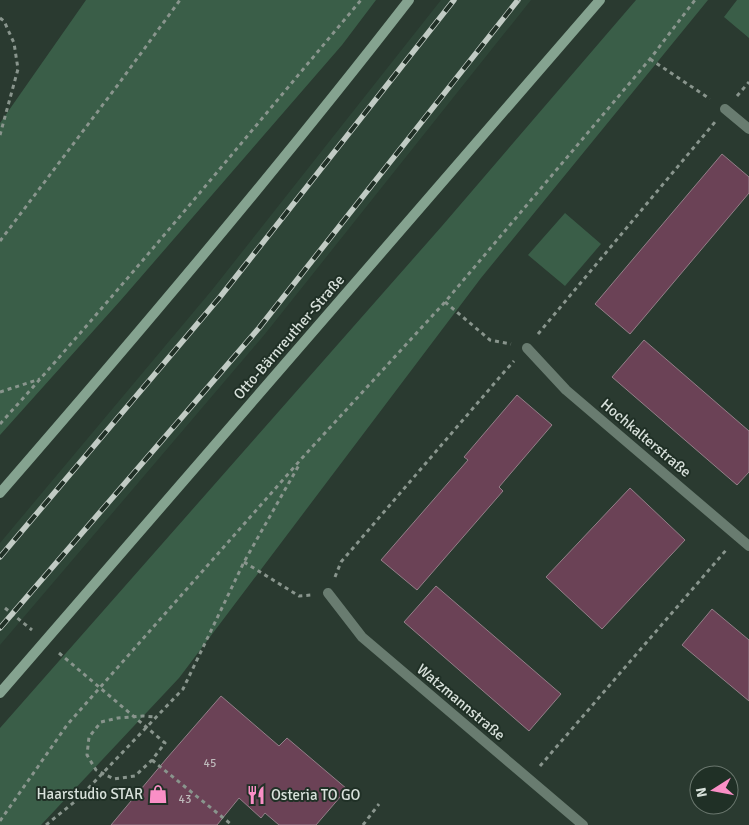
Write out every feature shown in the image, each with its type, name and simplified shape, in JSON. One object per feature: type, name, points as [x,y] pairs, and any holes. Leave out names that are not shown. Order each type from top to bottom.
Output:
[{"type":"main road","points":[[0,494],[206,253],[324,109],[409,0]]},
{"type":"main road","name":"Otto-Bärnreuther-Straße","points":[[0,694],[600,0]]},
{"type":"street","points":[[725,109],[749,129]]},
{"type":"street","name":"Hochkalterstraße","points":[[527,348],[566,390],[749,546]]},
{"type":"street","name":"Watzmannstraße","points":[[328,593],[362,637],[583,825]]},
{"type":"path","points":[[0,241],[180,0]]},
{"type":"path","points":[[0,424],[41,379],[225,163],[361,0]]},
{"type":"path","points":[[0,821],[67,725],[303,457],[445,302],[650,59],[695,0]]},
{"type":"path","points":[[0,18],[4,21],[14,43],[18,69],[0,135]]},
{"type":"path","points":[[650,59],[725,109]]},
{"type":"path","points":[[445,302],[490,340],[527,348]]},
{"type":"path","points":[[0,392],[41,379]]},
{"type":"path","points":[[46,825],[78,799],[183,689],[244,562],[303,457]]},
{"type":"path","points":[[529,779],[738,536]]},
{"type":"path","points":[[244,562],[299,596],[328,593]]},
{"type":"path","points":[[5,608],[35,633]]},
{"type":"path","points":[[58,652],[165,743],[152,760],[135,776],[114,779],[96,770],[87,755],[90,737],[101,722],[118,718],[143,716],[156,717]]},
{"type":"path","points":[[152,760],[232,825]]},
{"type":"path","points":[[363,825],[378,804]]},
{"type":"shaded area","points":[[86,0],[376,0],[342,45],[121,300],[0,435],[0,123]]},
{"type":"shaded area","points":[[441,0],[531,0],[265,334],[0,645],[0,543],[212,290]]},
{"type":"shaded area","points":[[636,0],[708,0],[481,278],[179,678],[41,825],[0,825],[0,728],[442,226]]},
{"type":"shaded area","points":[[737,0],[749,0],[749,38],[724,17]]},
{"type":"shaded area","points":[[565,213],[601,244],[565,286],[528,255]]},
{"type":"building","points":[[722,154],[749,177],[749,193],[630,334],[595,304]]},
{"type":"building","points":[[644,340],[749,431],[749,472],[737,485],[612,377]]},
{"type":"building","points":[[517,395],[552,425],[499,487],[503,491],[417,590],[381,560],[468,460],[464,457]]},
{"type":"building","points":[[630,488],[685,540],[602,629],[546,577]]},
{"type":"building","points":[[436,586],[561,694],[529,731],[404,622]]},
{"type":"building","points":[[712,609],[749,640],[749,701],[682,645]]},
{"type":"building","points":[[221,696],[279,746],[287,738],[347,789],[316,825],[279,825],[265,813],[261,818],[239,798],[217,825],[111,825],[167,758]]},
{"type":"railway","points":[[0,557],[220,297],[454,0]]},
{"type":"railway","points":[[0,628],[259,328],[518,0]]},
{"type":"place","name":"Haarstudio STAR","points":[[158,794]]},
{"type":"place","name":"Osteria TO GO","points":[[256,795]]}]
